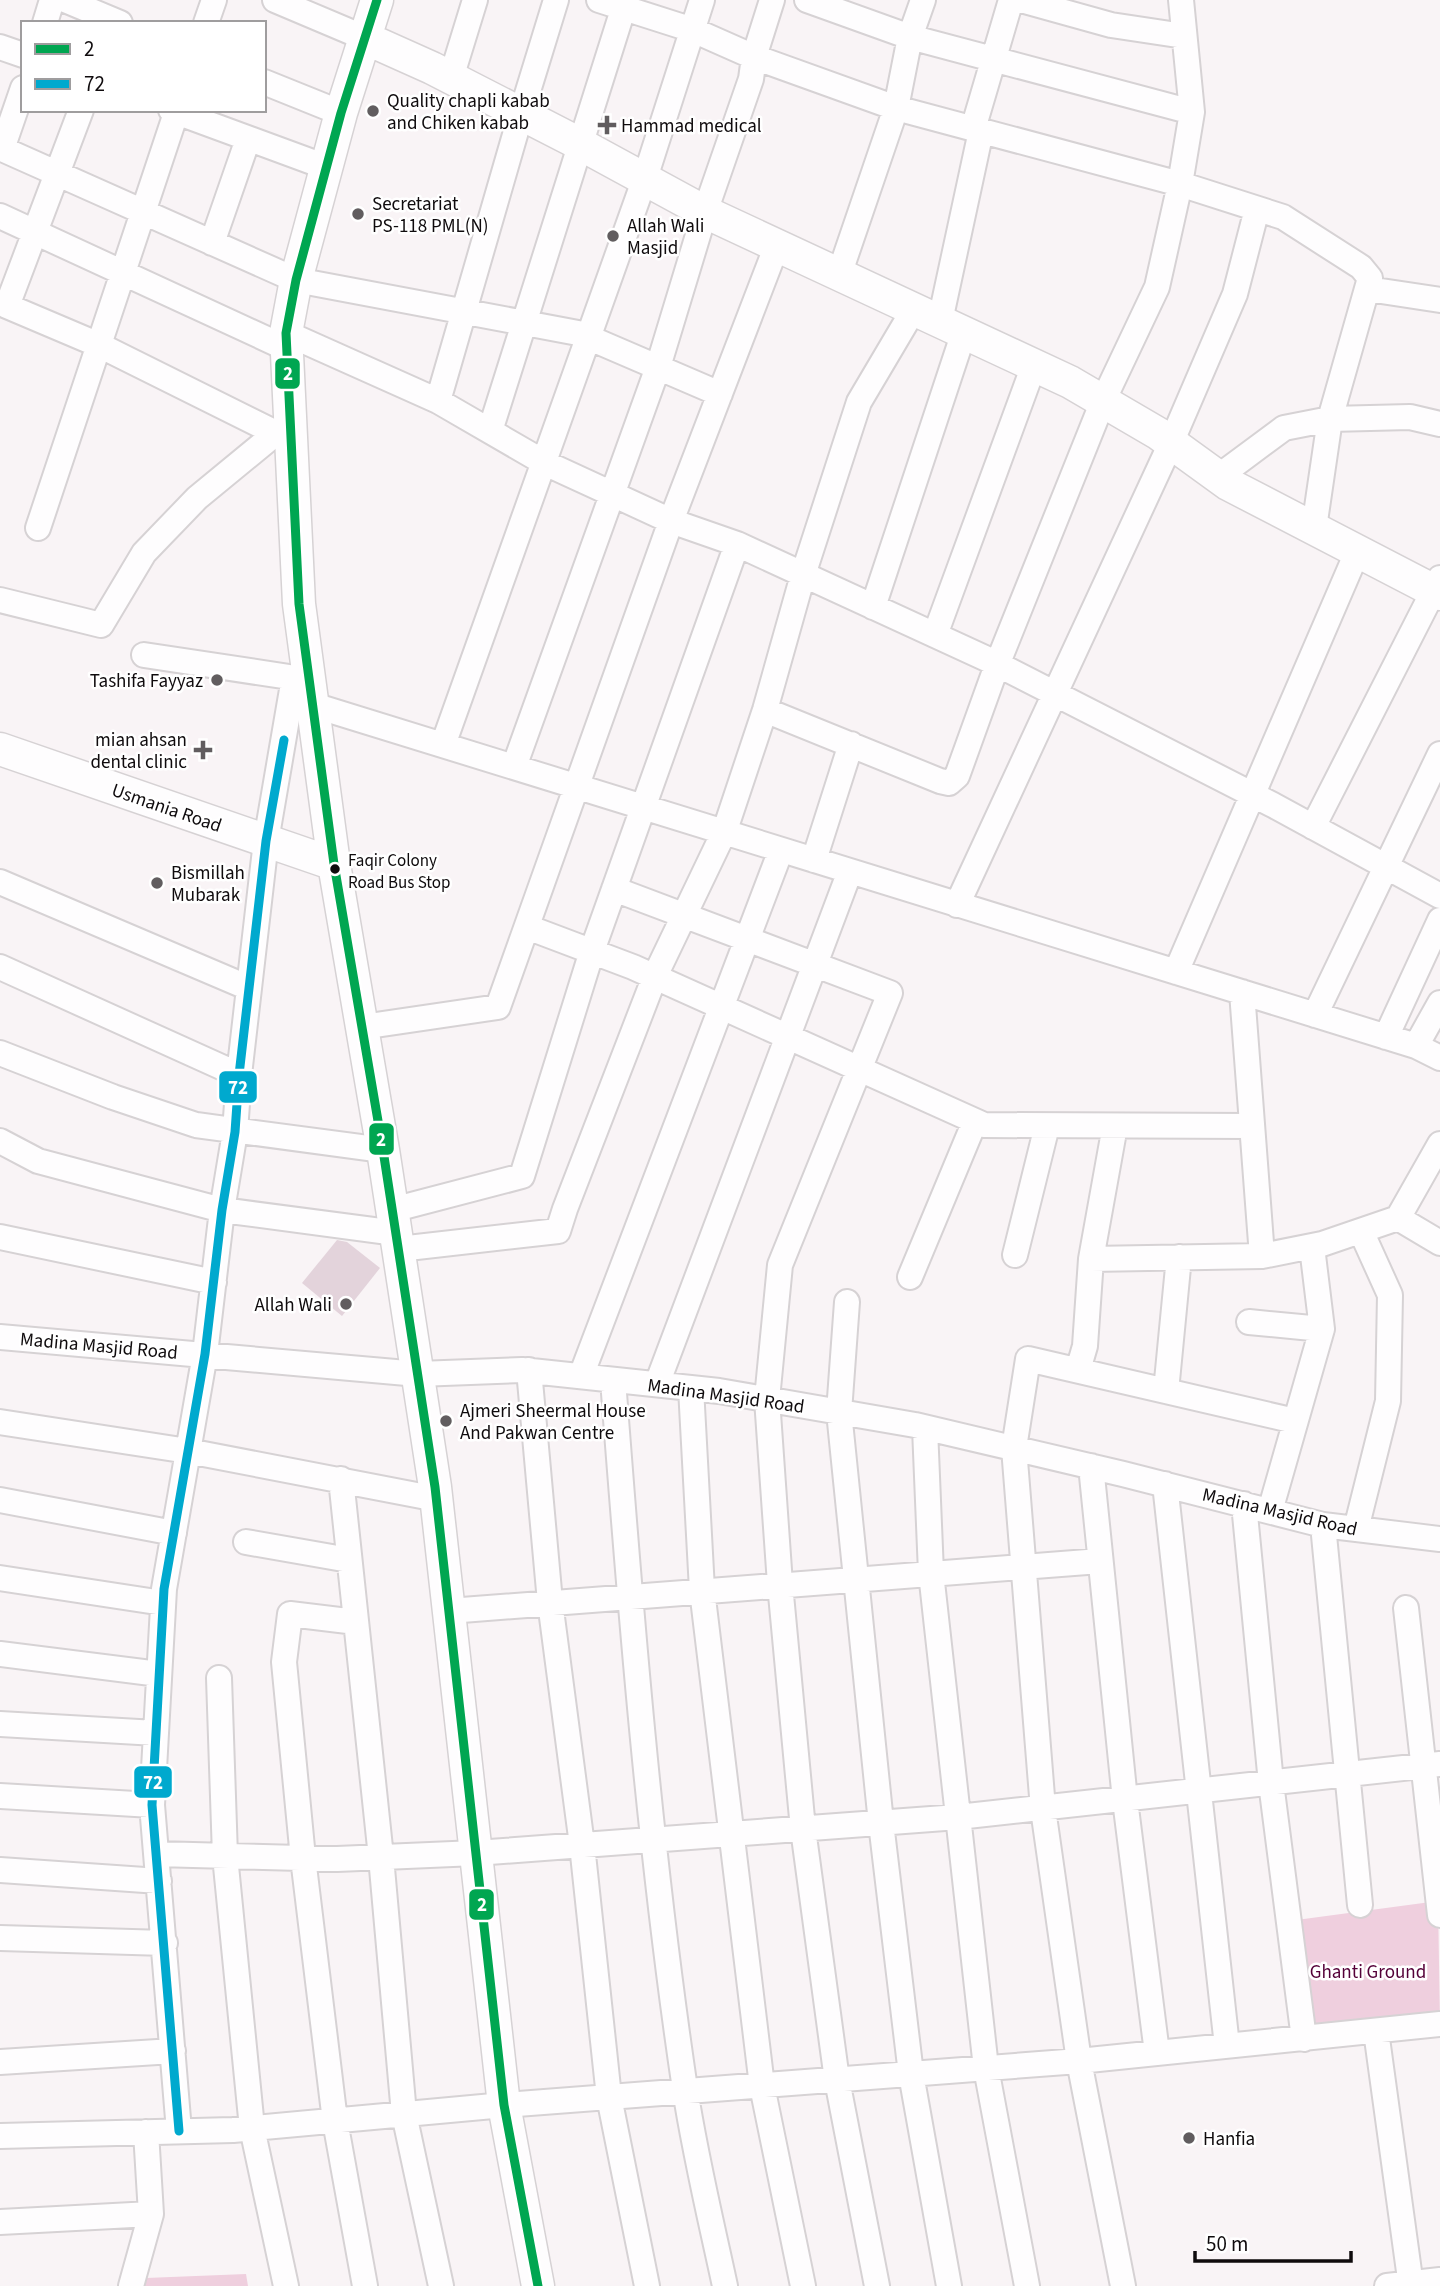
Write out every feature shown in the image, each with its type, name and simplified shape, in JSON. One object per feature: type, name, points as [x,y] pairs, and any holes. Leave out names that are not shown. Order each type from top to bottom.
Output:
[{"type":"main road","points":[[377,0],[341,113],[296,280],[286,340],[283,427],[305,688],[383,1150],[437,1499],[504,2105],[538,2286]]},
{"type":"main road","points":[[365,38],[452,78],[705,212],[1070,382],[1171,443],[1218,477],[1357,550],[1438,587]]},
{"type":"main road","name":"Usmania Road","points":[[0,749],[334,864]]},
{"type":"street","points":[[46,21],[52,0]]},
{"type":"street","points":[[65,0],[118,16]]},
{"type":"street","points":[[207,21],[214,0]]},
{"type":"street","points":[[452,78],[475,0]]},
{"type":"street","points":[[438,401],[556,0]]},
{"type":"street","points":[[599,0],[624,4],[754,57],[896,108],[1180,184],[1283,217],[1361,267],[1370,278],[1330,419],[1314,528]]},
{"type":"street","points":[[443,745],[645,178],[702,0]]},
{"type":"street","points":[[514,767],[658,367],[705,212],[751,79],[754,57],[772,0]]},
{"type":"street","points":[[807,0],[911,37],[1192,112]]},
{"type":"street","points":[[839,275],[896,108],[911,37],[923,0]]},
{"type":"street","points":[[873,607],[939,321],[993,59],[1011,0]]},
{"type":"street","points":[[1021,0],[1111,25],[1184,36]]},
{"type":"street","points":[[765,710],[949,783],[957,776],[997,664],[1104,401],[1157,287],[1180,184],[1192,112],[1181,0]]},
{"type":"street","points":[[286,2],[365,38]]},
{"type":"street","points":[[490,431],[624,4]]},
{"type":"street","points":[[0,47],[21,54]]},
{"type":"street","points":[[266,83],[341,113]]},
{"type":"street","points":[[21,93],[1,148],[296,280],[578,333],[720,394]]},
{"type":"street","points":[[0,600],[100,625],[144,552],[197,498],[283,427],[3,304],[80,112]]},
{"type":"street","points":[[38,528],[175,112]]},
{"type":"street","points":[[178,112],[326,167]]},
{"type":"street","points":[[212,243],[248,139]]},
{"type":"street","points":[[957,905],[1171,443],[1235,294],[1257,209]]},
{"type":"street","points":[[0,216],[124,272],[438,401],[545,463],[671,521],[737,544],[997,664],[1252,795],[1440,896]]},
{"type":"street","points":[[362,1027],[498,1007],[671,521],[777,245]]},
{"type":"street","points":[[1368,289],[1440,300]]},
{"type":"street","points":[[0,1141],[38,1161],[222,1210],[396,1231],[558,1231],[655,976],[725,830],[765,710],[803,575],[859,402],[939,321]]},
{"type":"street","points":[[935,635],[1034,365]]},
{"type":"street","points":[[1218,477],[1284,428],[1330,419],[1410,417],[1440,424]]},
{"type":"street","points":[[396,1231],[522,1176],[592,951],[737,544]]},
{"type":"street","points":[[1176,972],[1357,550]]},
{"type":"street","points":[[1312,827],[1438,587]]},
{"type":"street","points":[[144,655],[305,688],[443,745],[1315,1014],[1416,1046],[1440,1058]]},
{"type":"street","points":[[179,2131],[152,1805],[163,1604],[205,1354],[234,1132],[267,841],[305,688]]},
{"type":"street","points":[[814,860],[850,744]]},
{"type":"street","points":[[1315,1014],[1440,754]]},
{"type":"street","points":[[581,1376],[780,850]]},
{"type":"street","points":[[657,1384],[850,872]]},
{"type":"street","points":[[0,882],[249,988]]},
{"type":"street","points":[[614,889],[890,993],[780,1265],[767,1399],[779,1584],[803,1829],[837,2080],[877,2286]]},
{"type":"street","points":[[1386,1037],[1440,920]]},
{"type":"street","points":[[527,927],[655,976],[984,1125],[1252,1126]]},
{"type":"street","points":[[0,967],[239,1075]]},
{"type":"street","points":[[1242,992],[1262,1256]]},
{"type":"street","points":[[1416,1046],[1440,1003]]},
{"type":"street","points":[[0,1053],[113,1097],[196,1125],[383,1150]]},
{"type":"street","points":[[909,1277],[975,1121]]},
{"type":"street","points":[[1015,1255],[1047,1126]]},
{"type":"street","points":[[1078,1370],[1085,1346],[1091,1259],[1115,1126]]},
{"type":"street","points":[[1091,1259],[1262,1256],[1312,1247],[1362,1231],[1398,1218],[1440,1144]]},
{"type":"street","points":[[1398,1218],[1440,1243]]},
{"type":"street","points":[[1356,1529],[1388,1401],[1390,1295],[1362,1231]]},
{"type":"street","points":[[0,1237],[214,1282]]},
{"type":"street","points":[[1270,1511],[1322,1329],[1312,1247]]},
{"type":"street","points":[[1167,1391],[1179,1257]]},
{"type":"street","points":[[847,1302],[839,1412],[881,1823],[911,2074],[949,2286]]},
{"type":"street","points":[[1249,1322],[1322,1329]]},
{"type":"street","name":"Madina Masjid Road","points":[[0,1337],[418,1374],[529,1370],[691,1388],[925,1428],[1091,1466],[1323,1525],[1440,1539]]},
{"type":"street","points":[[1123,2286],[1079,2061],[1043,1810],[1014,1448],[1028,1359],[1296,1421]]},
{"type":"street","points":[[529,1370],[551,1602],[582,1845],[609,2097],[647,2286]]},
{"type":"street","points":[[613,1380],[629,1596],[653,1840],[685,2091],[724,2286]]},
{"type":"street","points":[[691,1388],[702,1590],[762,2085],[803,2286]]},
{"type":"street","points":[[0,1422],[188,1451],[437,1499]]},
{"type":"street","points":[[925,1428],[931,1573],[986,2068],[1027,2286]]},
{"type":"street","points":[[1091,1466],[1125,1800],[1157,2053]]},
{"type":"street","points":[[341,1479],[382,1857],[404,2115],[441,2286]]},
{"type":"street","points":[[1164,1484],[1227,2046]]},
{"type":"street","points":[[0,1500],[174,1532]]},
{"type":"street","points":[[1244,1504],[1271,1783],[1304,2039]]},
{"type":"street","points":[[1323,1525],[1360,1905]]},
{"type":"street","points":[[246,1542],[349,1560]]},
{"type":"street","points":[[449,1611],[1100,1561]]},
{"type":"street","points":[[0,1578],[163,1604]]},
{"type":"street","points":[[1406,1608],[1431,1765],[1440,1916]]},
{"type":"street","points":[[356,1622],[290,1614],[284,1662],[303,1858],[335,2121],[365,2286]]},
{"type":"street","points":[[0,1654],[159,1674]]},
{"type":"street","points":[[219,1678],[225,1856],[252,2128],[286,2286]]},
{"type":"street","points":[[0,1724],[156,1733]]},
{"type":"street","points":[[157,1854],[303,1858],[476,1853],[958,1818],[1431,1765]]},
{"type":"street","points":[[0,1796],[152,1805]]},
{"type":"street","points":[[0,1870],[159,1881]]},
{"type":"street","points":[[0,1938],[164,1943]]},
{"type":"street","points":[[0,2136],[252,2128],[504,2105],[1079,2061],[1440,2024]]},
{"type":"street","points":[[1376,2031],[1403,2285],[1440,2280]]},
{"type":"street","points":[[0,2062],[173,2051]]},
{"type":"street","points":[[131,2286],[151,2214],[146,2132]]},
{"type":"street","points":[[0,2221],[151,2214]]},
{"type":"green space","name":"Ghanti Ground","points":[[1438,1901],[1440,2024],[1304,2039],[1289,1921]]},
{"type":"green space","points":[[246,2274],[248,2286],[140,2286],[146,2278]]},
{"type":"building","points":[[337,1240],[347,1242],[380,1268],[342,1316],[302,1283]]},
{"type":"transit line","name":"2","points":[[377,0],[341,113],[296,280],[286,333],[299,604],[334,864],[383,1150],[435,1487],[504,2105],[538,2286]]},
{"type":"transit line","name":"72","points":[[179,2131],[152,1805],[164,1589],[205,1354],[222,1210],[235,1132],[266,841],[284,740]]},
{"type":"place","name":"Quality chapli kabab and Chiken kabab","points":[[373,111]]},
{"type":"place","name":"Hammad medical","points":[[607,125]]},
{"type":"place","name":"Secretariat PS-118 PML(N)","points":[[358,214]]},
{"type":"place","name":"Allah Wali Masjid","points":[[613,236]]},
{"type":"place","name":"Tashifa Fayyaz","points":[[217,680]]},
{"type":"place","name":"mian ahsan dental clinic","points":[[203,750]]},
{"type":"place","name":"Faqir Colony Road Bus Stop","points":[[335,869]]},
{"type":"place","name":"Bismillah Mubarak","points":[[157,883]]},
{"type":"place","name":"Allah Wali","points":[[346,1304]]},
{"type":"place","name":"Ajmeri Sheermal House And Pakwan Centre","points":[[446,1421]]},
{"type":"place","name":"Hanfia","points":[[1189,2138]]}]
